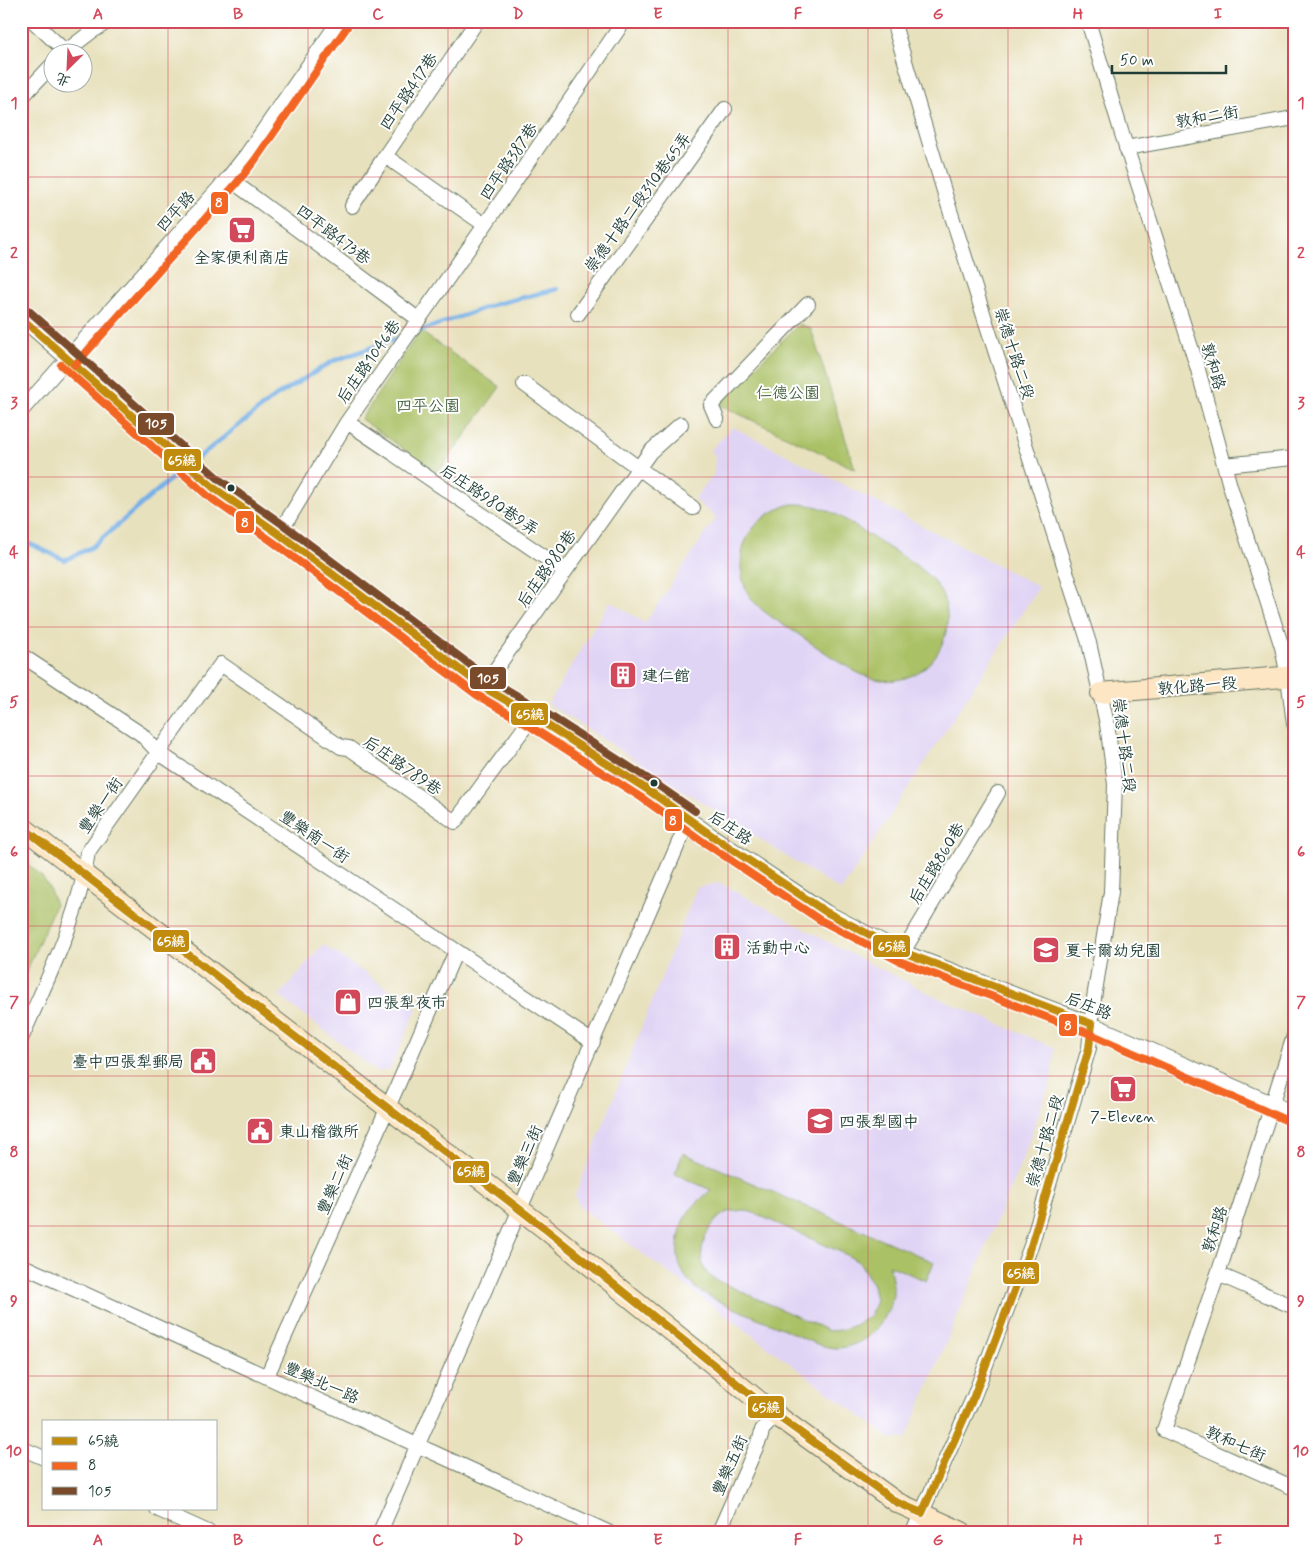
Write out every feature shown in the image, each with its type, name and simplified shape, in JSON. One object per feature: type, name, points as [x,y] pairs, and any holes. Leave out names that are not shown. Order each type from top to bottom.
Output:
[{"type":"street","points":[[33,21],[55,42]]},
{"type":"street","points":[[78,42],[109,21]]},
{"type":"street","name":"四平路","points":[[21,410],[228,178],[247,154],[339,21]]},
{"type":"street","name":"四平路417巷","points":[[352,206],[477,21]]},
{"type":"street","name":"四平路387巷","points":[[418,319],[485,225],[624,21]]},
{"type":"street","name":"敦和路","points":[[1088,21],[1126,148],[1197,366],[1224,465],[1291,676],[1294,724]]},
{"type":"street","name":"崇德十路二段","points":[[899,22],[947,201],[1089,643],[1107,724],[1115,784],[1111,892],[1094,998],[1089,1048],[1032,1246],[974,1396],[913,1532]]},
{"type":"street","points":[[21,98],[42,76]]},
{"type":"street","name":"崇德十路二段310巷65弄","points":[[578,314],[725,109]]},
{"type":"street","name":"敦和二街","points":[[1126,148],[1294,118]]},
{"type":"street","name":"四平路417巷","points":[[385,156],[485,225]]},
{"type":"street","name":"四平路473巷","points":[[228,178],[418,319]]},
{"type":"street","points":[[717,420],[711,405],[808,304]]},
{"type":"street","name":"后庄路","points":[[21,318],[214,488],[279,534],[483,687],[533,716],[648,790],[689,820],[826,912],[904,952],[1092,1024],[1294,1113]]},
{"type":"street","name":"后庄路1046巷","points":[[279,534],[347,422],[418,319]]},
{"type":"street","points":[[524,384],[693,508]]},
{"type":"street","name":"后庄路1046巷","points":[[347,422],[394,454]]},
{"type":"street","name":"后庄路980巷","points":[[483,687],[650,452],[681,424]]},
{"type":"street","name":"后庄路980巷9弄","points":[[394,454],[565,571]]},
{"type":"street","points":[[1224,465],[1294,458]]},
{"type":"street","name":"豐樂南一街","points":[[21,654],[141,734],[159,753],[593,1042]]},
{"type":"street","name":"豐樂一街","points":[[21,1039],[74,915],[85,877],[88,852],[221,664]]},
{"type":"street","name":"后庄路789巷","points":[[221,664],[341,747],[349,748],[455,822],[533,716]]},
{"type":"street","name":"敦化路一段","points":[[1101,694],[1291,676]]},
{"type":"street","name":"后庄路860巷","points":[[904,952],[998,793]]},
{"type":"street","name":"豐樂三街","points":[[380,1532],[518,1210],[689,820]]},
{"type":"street","points":[[21,826],[85,877],[388,1107],[518,1210],[544,1228],[776,1415],[896,1502],[962,1532]]},
{"type":"street","name":"豐樂二街","points":[[266,1376],[388,1107],[456,951]]},
{"type":"street","name":"敦和路","points":[[1164,1430],[1218,1274],[1294,1036]]},
{"type":"street","name":"豐樂北一路","points":[[21,1266],[418,1444],[608,1532]]},
{"type":"street","points":[[1218,1274],[1294,1308]]},
{"type":"street","name":"豐樂五街","points":[[719,1532],[762,1430],[776,1415]]},
{"type":"street","name":"敦和七街","points":[[1164,1430],[1294,1488]]},
{"type":"street","points":[[21,1448],[42,1457]]},
{"type":"street","points":[[159,1510],[208,1532]]},
{"type":"shaded area","points":[[733,427],[1039,587],[841,891],[548,704],[610,601],[645,623],[716,518],[694,499],[714,474],[715,457],[710,450]]},
{"type":"shaded area","name":"四張犁國中","points":[[720,883],[849,953],[943,1000],[1055,1048],[1051,1080],[1021,1163],[906,1439],[890,1438],[580,1207],[575,1196],[697,887]]},
{"type":"shaded area","name":"四張犁夜市","points":[[323,944],[417,1009],[390,1069],[378,1072],[279,996]]},
{"type":"green space","name":"仁德公園","points":[[799,324],[811,329],[855,469],[718,404]]},
{"type":"green space","name":"四平公園","points":[[420,331],[500,387],[438,473],[361,419]]},
{"type":"green space","points":[[791,504],[814,506],[842,518],[906,559],[924,572],[937,586],[944,600],[947,615],[946,630],[942,644],[924,668],[911,676],[896,680],[871,678],[856,672],[771,616],[750,597],[742,578],[741,565],[742,552],[747,537],[762,519],[776,510]]},
{"type":"green space","points":[[21,859],[47,884],[55,905],[21,984]]},
{"type":"green space","points":[[683,1153],[934,1262],[926,1281],[889,1265],[893,1288],[892,1301],[881,1323],[873,1333],[862,1341],[842,1348],[815,1343],[711,1297],[701,1292],[688,1280],[678,1260],[678,1243],[682,1225],[689,1211],[711,1190],[675,1174]],"holes":[[[743,1210],[754,1213],[845,1254],[860,1263],[873,1285],[876,1300],[870,1316],[855,1325],[841,1330],[829,1331],[718,1281],[709,1275],[703,1265],[702,1247],[714,1222],[728,1212]]]},
{"type":"waterway","points":[[414,333],[496,304],[557,289]]},
{"type":"waterway","points":[[21,540],[65,560],[92,547],[166,483],[276,396],[333,361],[402,337]]},
{"type":"transit line","name":"8","points":[[75,365],[236,184],[255,160],[347,27]]},
{"type":"transit line","name":"105","points":[[28,310],[220,480],[285,526],[489,679],[538,708],[695,811]]},
{"type":"transit line","name":"65繞","points":[[21,318],[214,488],[279,534],[483,687],[533,716],[648,790],[711,835],[826,912],[903,952],[1092,1024]]},
{"type":"transit line","name":"8","points":[[61,365],[208,496],[273,542],[477,695],[528,725],[642,798],[705,843],[820,920],[899,961],[1088,1033],[1290,1122]]},
{"type":"transit line","name":"65繞","points":[[21,826],[544,1228],[776,1415],[896,1502],[922,1513]]},
{"type":"transit line","name":"65繞","points":[[922,1513],[974,1396],[1031,1246],[1089,1048],[1092,1024]]},
{"type":"place","name":"全家便利商店","points":[[242,230]]},
{"type":"place","name":"建仁館","points":[[623,675]]},
{"type":"place","name":"活動中心","points":[[727,947]]},
{"type":"place","name":"夏卡爾幼兒園","points":[[1046,950]]},
{"type":"place","name":"四張犁夜市","points":[[348,1002]]},
{"type":"place","name":"臺中四張犁郵局","points":[[203,1061]]},
{"type":"place","name":"7-Eleven","points":[[1123,1089]]},
{"type":"place","name":"四張犁國中","points":[[820,1121]]},
{"type":"place","name":"東山稽徵所","points":[[260,1131]]}]
